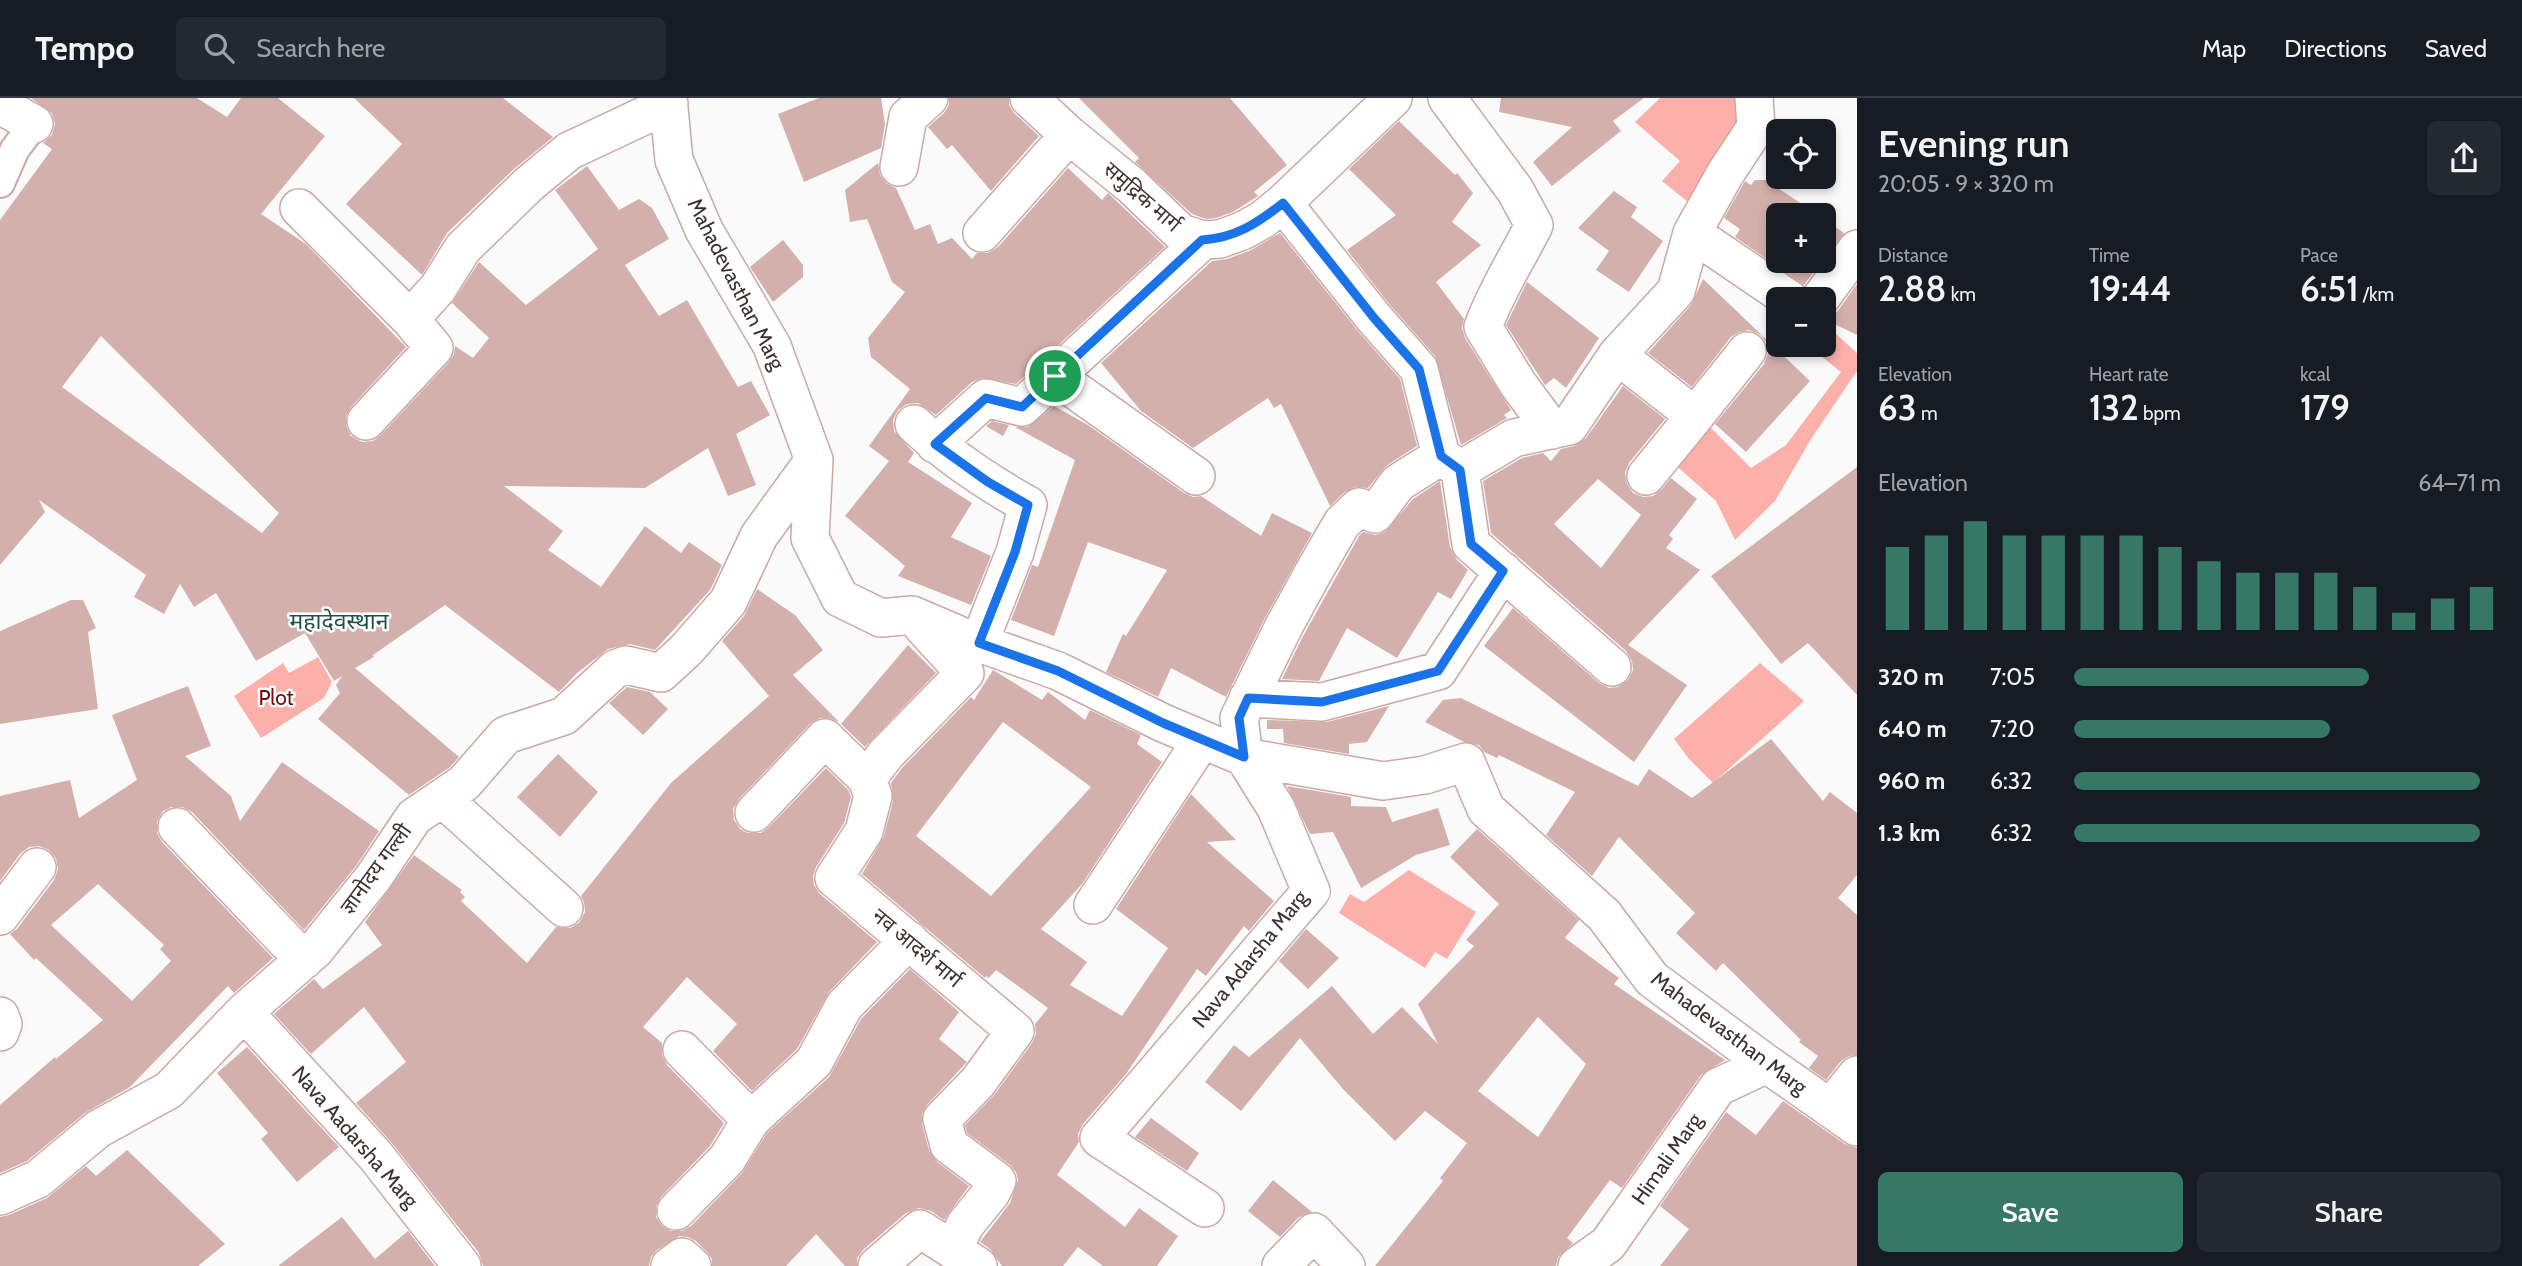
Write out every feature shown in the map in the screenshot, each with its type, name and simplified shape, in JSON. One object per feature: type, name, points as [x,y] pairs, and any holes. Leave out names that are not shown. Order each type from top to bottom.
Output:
[{"type":"street","points":[[899,167],[908,117],[929,98]]},
{"type":"street","name":"समुद्रिक मार्ग","points":[[1029,98],[1069,135],[1132,186],[1181,233],[1202,240],[1220,239],[1262,220],[1393,98]]},
{"type":"street","points":[[1447,98],[1515,191],[1534,225],[1493,301],[1483,327],[1518,384],[1552,430]]},
{"type":"street","name":"Nava Adarsha Marg","points":[[1205,1208],[1099,1138],[1311,891],[1276,808],[1244,757],[1239,718],[1248,698],[1283,628],[1342,523],[1359,507],[1375,514],[1398,483],[1514,439],[1569,426],[1618,355],[1676,291],[1692,233],[1725,174],[1756,127],[1754,98]]},
{"type":"street","points":[[410,319],[438,288],[463,248],[529,184],[569,151],[668,101]]},
{"type":"street","name":"Mahadevasthan Marg","points":[[668,101],[674,160],[704,230],[772,346],[814,460],[810,538],[840,598],[881,618],[912,615],[979,643],[1058,671],[1163,723],[1244,757],[1383,781],[1425,775],[1466,762],[1486,809],[1604,915],[1652,979],[1767,1065],[1844,1118]]},
{"type":"street","points":[[0,183],[15,149],[34,124],[1,105]]},
{"type":"street","points":[[982,233],[1069,135]]},
{"type":"street","points":[[1283,203],[1374,318],[1419,369],[1450,463],[1471,544],[1612,667]]},
{"type":"street","points":[[299,208],[410,319],[434,348],[366,421]]},
{"type":"street","points":[[1692,233],[1771,287]]},
{"type":"street","points":[[979,643],[1015,552],[1028,505],[988,482],[925,434],[986,398],[1022,407],[1202,240]]},
{"type":"street","points":[[1829,287],[1857,249]]},
{"type":"street","points":[[1646,476],[1747,351]]},
{"type":"street","points":[[1618,355],[1695,416]]},
{"type":"street","points":[[1055,376],[1196,476]]},
{"type":"street","name":"ज्ञानोदय गल्ली","points":[[0,1196],[38,1179],[98,1129],[169,1090],[244,1012],[315,950],[373,878],[414,817],[464,783],[506,735],[564,716],[615,669],[626,665],[661,673],[686,650],[728,602],[758,536],[814,460]]},
{"type":"street","points":[[1248,698],[1322,702],[1438,671],[1503,571]]},
{"type":"street","points":[[754,813],[825,738],[867,779],[886,754],[965,673],[912,615]]},
{"type":"street","points":[[1093,905],[1202,740]]},
{"type":"street","name":"नव आदर्श मार्ग","points":[[867,779],[873,796],[864,831],[834,877],[1015,1031],[978,1082],[942,1119],[949,1144],[997,1181],[991,1193],[965,1225],[966,1258]]},
{"type":"street","points":[[442,798],[564,908]]},
{"type":"street","points":[[177,827],[304,960]]},
{"type":"street","points":[[0,916],[37,867]]},
{"type":"street","points":[[676,1211],[727,1159],[751,1121],[814,1062],[844,1006],[909,940]]},
{"type":"street","name":"Nava Aadarsha Marg","points":[[244,1012],[375,1155],[462,1266]]},
{"type":"street","points":[[0,1016],[3,1024],[0,1032]]},
{"type":"street","points":[[682,1050],[751,1121]]},
{"type":"street","name":"Himali Marg","points":[[1577,1266],[1608,1244],[1718,1087],[1767,1065]]},
{"type":"street","points":[[1844,1118],[1857,1074]]},
{"type":"street","points":[[877,1266],[920,1229],[966,1258]]},
{"type":"street","points":[[1281,1266],[1314,1232],[1346,1266]]},
{"type":"street","points":[[670,1266],[682,1257],[692,1266]]},
{"type":"green space","points":[[1660,98],[1739,98],[1746,107],[1688,202],[1662,181],[1680,161],[1635,122]]},
{"type":"green space","points":[[1836,334],[1857,353],[1857,371],[1811,439],[1775,501],[1735,540],[1716,501],[1671,461],[1708,425],[1751,468],[1786,445],[1841,372],[1822,357],[1836,357]]},
{"type":"green space","name":"Plot","points":[[318,657],[332,682],[324,698],[261,738],[234,696],[283,663],[289,673]]},
{"type":"green space","points":[[1760,663],[1804,701],[1713,783],[1674,739]]},
{"type":"green space","points":[[1409,870],[1476,912],[1447,959],[1435,952],[1425,968],[1339,913],[1350,894],[1364,902]]},
{"type":"building","points":[[31,98],[197,98],[227,117],[241,98],[278,98],[325,136],[261,214],[306,244],[406,347],[351,407],[346,416],[346,426],[351,436],[362,442],[373,441],[381,435],[449,362],[455,346],[473,358],[489,338],[452,303],[479,262],[526,305],[598,249],[555,190],[587,166],[619,210],[639,199],[652,208],[669,239],[625,265],[659,316],[687,300],[738,387],[751,381],[770,415],[736,434],[756,485],[728,496],[708,448],[645,488],[504,486],[563,531],[548,550],[601,587],[645,526],[681,553],[689,542],[722,565],[710,590],[655,650],[630,644],[608,649],[577,673],[559,692],[445,605],[355,668],[459,757],[450,767],[409,795],[318,719],[340,693],[336,685],[342,676],[334,681],[305,633],[256,661],[216,593],[194,607],[180,584],[164,614],[134,597],[146,575],[39,500],[45,512],[0,565],[0,220],[52,149],[43,143],[52,135],[55,124],[52,113]],"holes":[[[101,336],[279,513],[262,533],[62,387]]]},
{"type":"building","points":[[354,98],[503,98],[553,137],[514,169],[447,233],[422,275],[346,204],[402,144]]},
{"type":"building","points":[[819,98],[881,98],[885,124],[881,148],[804,182],[778,114]]},
{"type":"building","points":[[949,98],[1009,98],[1009,105],[1014,113],[1039,136],[991,191],[952,145],[947,149],[928,127],[944,113],[949,105]]},
{"type":"building","points":[[1079,98],[1230,98],[1287,165],[1254,192],[1258,196],[1233,212],[1206,219],[1192,214],[1135,162],[1139,158]]},
{"type":"building","points":[[1501,98],[1644,98],[1613,121],[1621,131],[1552,186],[1533,162],[1572,127],[1499,112]]},
{"type":"building","points":[[1399,121],[1455,175],[1457,173],[1473,193],[1452,222],[1481,245],[1436,282],[1464,319],[1462,328],[1465,338],[1511,410],[1504,415],[1507,418],[1461,445],[1435,356],[1347,250],[1396,215],[1349,169]]},
{"type":"building","points":[[878,163],[880,175],[886,183],[896,188],[915,230],[930,224],[938,244],[952,238],[972,259],[977,253],[988,253],[998,247],[1068,168],[1102,200],[1108,193],[1165,247],[1016,384],[982,378],[972,382],[936,415],[918,403],[907,404],[898,410],[893,420],[894,431],[914,453],[908,462],[972,503],[951,537],[991,556],[971,605],[898,576],[905,566],[845,516],[889,461],[869,446],[910,389],[871,357],[868,338],[905,292],[892,282],[867,219],[850,222],[845,190]]},
{"type":"building","points":[[1755,180],[1766,180],[1766,189],[1779,189],[1800,203],[1766,203],[1766,259],[1735,237],[1740,229],[1724,218],[1745,181],[1751,185]]},
{"type":"building","points":[[1614,191],[1637,207],[1631,217],[1663,241],[1629,292],[1596,270],[1609,251],[1578,228]]},
{"type":"building","points":[[1836,227],[1844,233],[1836,243]]},
{"type":"building","points":[[1280,233],[1400,379],[1417,446],[1386,466],[1368,488],[1355,487],[1330,506],[1281,404],[1274,408],[1268,398],[1193,448],[1141,411],[1101,363],[1212,261],[1249,251]]},
{"type":"building","points":[[783,240],[803,265],[803,277],[773,302],[750,267]]},
{"type":"building","points":[[1787,273],[1813,273],[1804,285]]},
{"type":"building","points":[[1703,279],[1766,339],[1766,342],[1761,335],[1749,330],[1739,332],[1731,337],[1692,387],[1648,353],[1691,305]]},
{"type":"building","points":[[1527,282],[1599,338],[1566,388],[1554,378],[1545,385],[1506,325]]},
{"type":"building","points":[[1857,284],[1857,335],[1836,325],[1837,312]]},
{"type":"building","points":[[1767,357],[1785,357],[1810,381],[1746,452],[1715,424],[1764,364]]},
{"type":"building","points":[[1623,386],[1665,419],[1629,463],[1625,473],[1627,484],[1633,493],[1643,497],[1653,496],[1671,478],[1697,499],[1669,535],[1673,539],[1666,548],[1700,570],[1628,645],[1687,685],[1634,762],[1484,646],[1513,608],[1599,683],[1609,688],[1618,687],[1628,680],[1633,670],[1632,661],[1626,651],[1491,533],[1483,481],[1522,458],[1543,453],[1551,461],[1561,449],[1574,446],[1586,438]],"holes":[[[1598,479],[1641,515],[1601,568],[1554,524]]]},
{"type":"building","points":[[1054,406],[1088,425],[1184,493],[1193,497],[1201,496],[1261,536],[1272,513],[1312,533],[1265,618],[1226,697],[1171,668],[1158,697],[1106,672],[1123,634],[1126,636],[1167,570],[1088,542],[1054,636],[1011,620],[1032,565],[1038,567],[1075,460],[1015,427],[1028,427]]},
{"type":"building","points":[[992,421],[1009,425],[1003,436],[986,426]]},
{"type":"building","points":[[1857,467],[1857,695],[1808,643],[1781,664],[1711,576]]},
{"type":"building","points":[[1440,481],[1450,547],[1457,560],[1468,570],[1451,599],[1438,592],[1397,658],[1347,628],[1319,681],[1282,679],[1359,536],[1363,532],[1375,535],[1385,532],[1413,499]]},
{"type":"building","points":[[757,589],[795,615],[823,650],[793,675],[839,722],[820,718],[810,724],[739,799],[733,809],[734,820],[740,829],[748,833],[761,833],[826,768],[849,791],[851,797],[844,823],[816,867],[814,885],[820,894],[877,942],[829,992],[797,1049],[752,1091],[713,1051],[737,1024],[687,977],[643,1027],[662,1043],[662,1055],[667,1065],[724,1123],[710,1146],[661,1197],[656,1206],[656,1217],[662,1226],[671,1231],[682,1231],[691,1226],[742,1173],[767,1133],[829,1077],[861,1019],[910,969],[959,1012],[939,1039],[967,1062],[927,1105],[922,1114],[922,1124],[929,1150],[936,1161],[969,1186],[944,1220],[931,1211],[919,1208],[906,1213],[863,1250],[857,1258],[857,1266],[845,1266],[816,1234],[786,1266],[712,1266],[712,1259],[696,1241],[679,1236],[657,1250],[651,1257],[649,1266],[483,1266],[479,1253],[391,1142],[356,1103],[406,1062],[364,1007],[311,1054],[274,1014],[314,979],[323,989],[382,945],[365,922],[414,855],[462,890],[460,892],[465,897],[461,901],[527,963],[556,927],[570,928],[579,923],[585,912],[581,896],[671,783],[769,696],[722,641],[744,616]]},
{"type":"building","points":[[71,600],[83,600],[96,628],[88,632],[98,709],[0,724],[0,631]]},
{"type":"building","points":[[908,645],[936,673],[865,747],[841,724]]},
{"type":"building","points":[[993,670],[1042,700],[1048,692],[1085,720],[1090,710],[1141,735],[1137,744],[1162,762],[1082,884],[1041,929],[1087,962],[1070,985],[1122,1016],[1168,948],[1116,909],[1191,794],[1236,840],[1207,842],[1274,901],[1249,931],[1244,926],[1206,976],[1197,969],[1126,1074],[1083,1124],[1078,1134],[1079,1142],[1057,1175],[1125,1227],[1139,1208],[1178,1236],[1157,1266],[1103,1266],[1078,1247],[1063,1266],[1002,1266],[990,1249],[980,1242],[1010,1203],[1018,1180],[1010,1165],[967,1133],[965,1125],[995,1094],[1032,1043],[1036,1034],[1035,1024],[1048,1008],[996,970],[989,978],[985,978],[862,874],[884,836],[893,801],[891,783],[902,768],[971,697],[974,700]],"holes":[[[1003,722],[1091,787],[991,896],[916,836]]]},
{"type":"building","points":[[188,686],[211,746],[185,756],[231,796],[240,821],[282,762],[379,831],[356,866],[304,930],[192,812],[182,807],[171,807],[163,811],[157,822],[157,833],[162,842],[273,958],[234,993],[228,986],[130,1087],[85,1113],[27,1161],[0,1173],[0,1105],[103,1020],[36,958],[34,960],[10,934],[17,929],[54,880],[58,869],[56,858],[49,850],[39,846],[29,847],[20,854],[0,881],[0,796],[70,780],[79,818],[137,780],[112,715]],"holes":[[[98,884],[164,945],[160,949],[171,961],[132,1001],[51,925]]]},
{"type":"building","points":[[627,687],[650,692],[668,709],[643,735],[609,703]]},
{"type":"building","points":[[1461,698],[1638,786],[1649,769],[1692,798],[1771,739],[1823,801],[1830,792],[1857,813],[1857,875],[1838,898],[1857,915],[1857,1055],[1841,1061],[1826,1080],[1809,1068],[1818,1056],[1799,1042],[1801,1040],[1723,963],[1716,971],[1676,933],[1695,913],[1619,837],[1592,876],[1546,835],[1575,792],[1499,755],[1497,758],[1484,752],[1479,745],[1464,742],[1425,722],[1443,700]]},
{"type":"building","points":[[1389,706],[1367,742],[1349,744],[1349,754],[1284,743],[1283,729],[1267,729],[1267,720],[1327,722]]},
{"type":"building","points":[[558,754],[598,792],[560,837],[517,797]]},
{"type":"building","points":[[1287,786],[1351,797],[1351,806],[1386,807],[1392,822],[1438,808],[1450,845],[1416,855],[1361,888],[1333,832],[1310,834]]},
{"type":"building","points":[[1477,829],[1579,920],[1565,938],[1619,978],[1614,984],[1725,1060],[1701,1075],[1622,1188],[1610,1180],[1567,1238],[1573,1243],[1558,1257],[1556,1266],[1375,1266],[1443,1181],[1440,1178],[1467,1143],[1425,1111],[1395,1141],[1343,1089],[1300,1038],[1241,1111],[1205,1082],[1234,1045],[1249,1057],[1332,986],[1373,1034],[1402,1007],[1438,1044],[1418,1004],[1474,946],[1466,940],[1499,904],[1450,857]],"holes":[[[1538,1017],[1586,1064],[1538,1137],[1478,1091]]]},
{"type":"building","points":[[1306,929],[1339,958],[1308,989],[1279,961]]},
{"type":"building","points":[[247,1047],[339,1147],[297,1182],[261,1139],[268,1133],[217,1073]]},
{"type":"building","points":[[1783,1101],[1845,1144],[1857,1148],[1857,1266],[1660,1266],[1689,1229],[1660,1206],[1726,1112],[1756,1135]]},
{"type":"building","points":[[1151,1118],[1199,1153],[1187,1171],[1135,1137]]},
{"type":"building","points":[[127,1150],[225,1244],[198,1266],[0,1266],[0,1217],[47,1198],[86,1166],[96,1176]]},
{"type":"building","points":[[1273,1180],[1312,1212],[1299,1217],[1280,1237],[1248,1211]]},
{"type":"building","points":[[342,1217],[375,1259],[408,1231],[435,1266],[278,1266]]},
{"type":"district","name":"महादेवस्थान","points":[[339,621]]},
{"type":"route","points":[[1283,203],[1374,318],[1419,369],[1441,456],[1460,470],[1471,544],[1503,571],[1438,671],[1322,702],[1248,698],[1239,718],[1244,757],[1163,723],[1058,671],[979,643],[1015,552],[1028,505],[988,482],[935,444],[986,398],[1022,407],[1055,376],[1202,240],[1220,239],[1242,231],[1262,220],[1283,203]]}]
